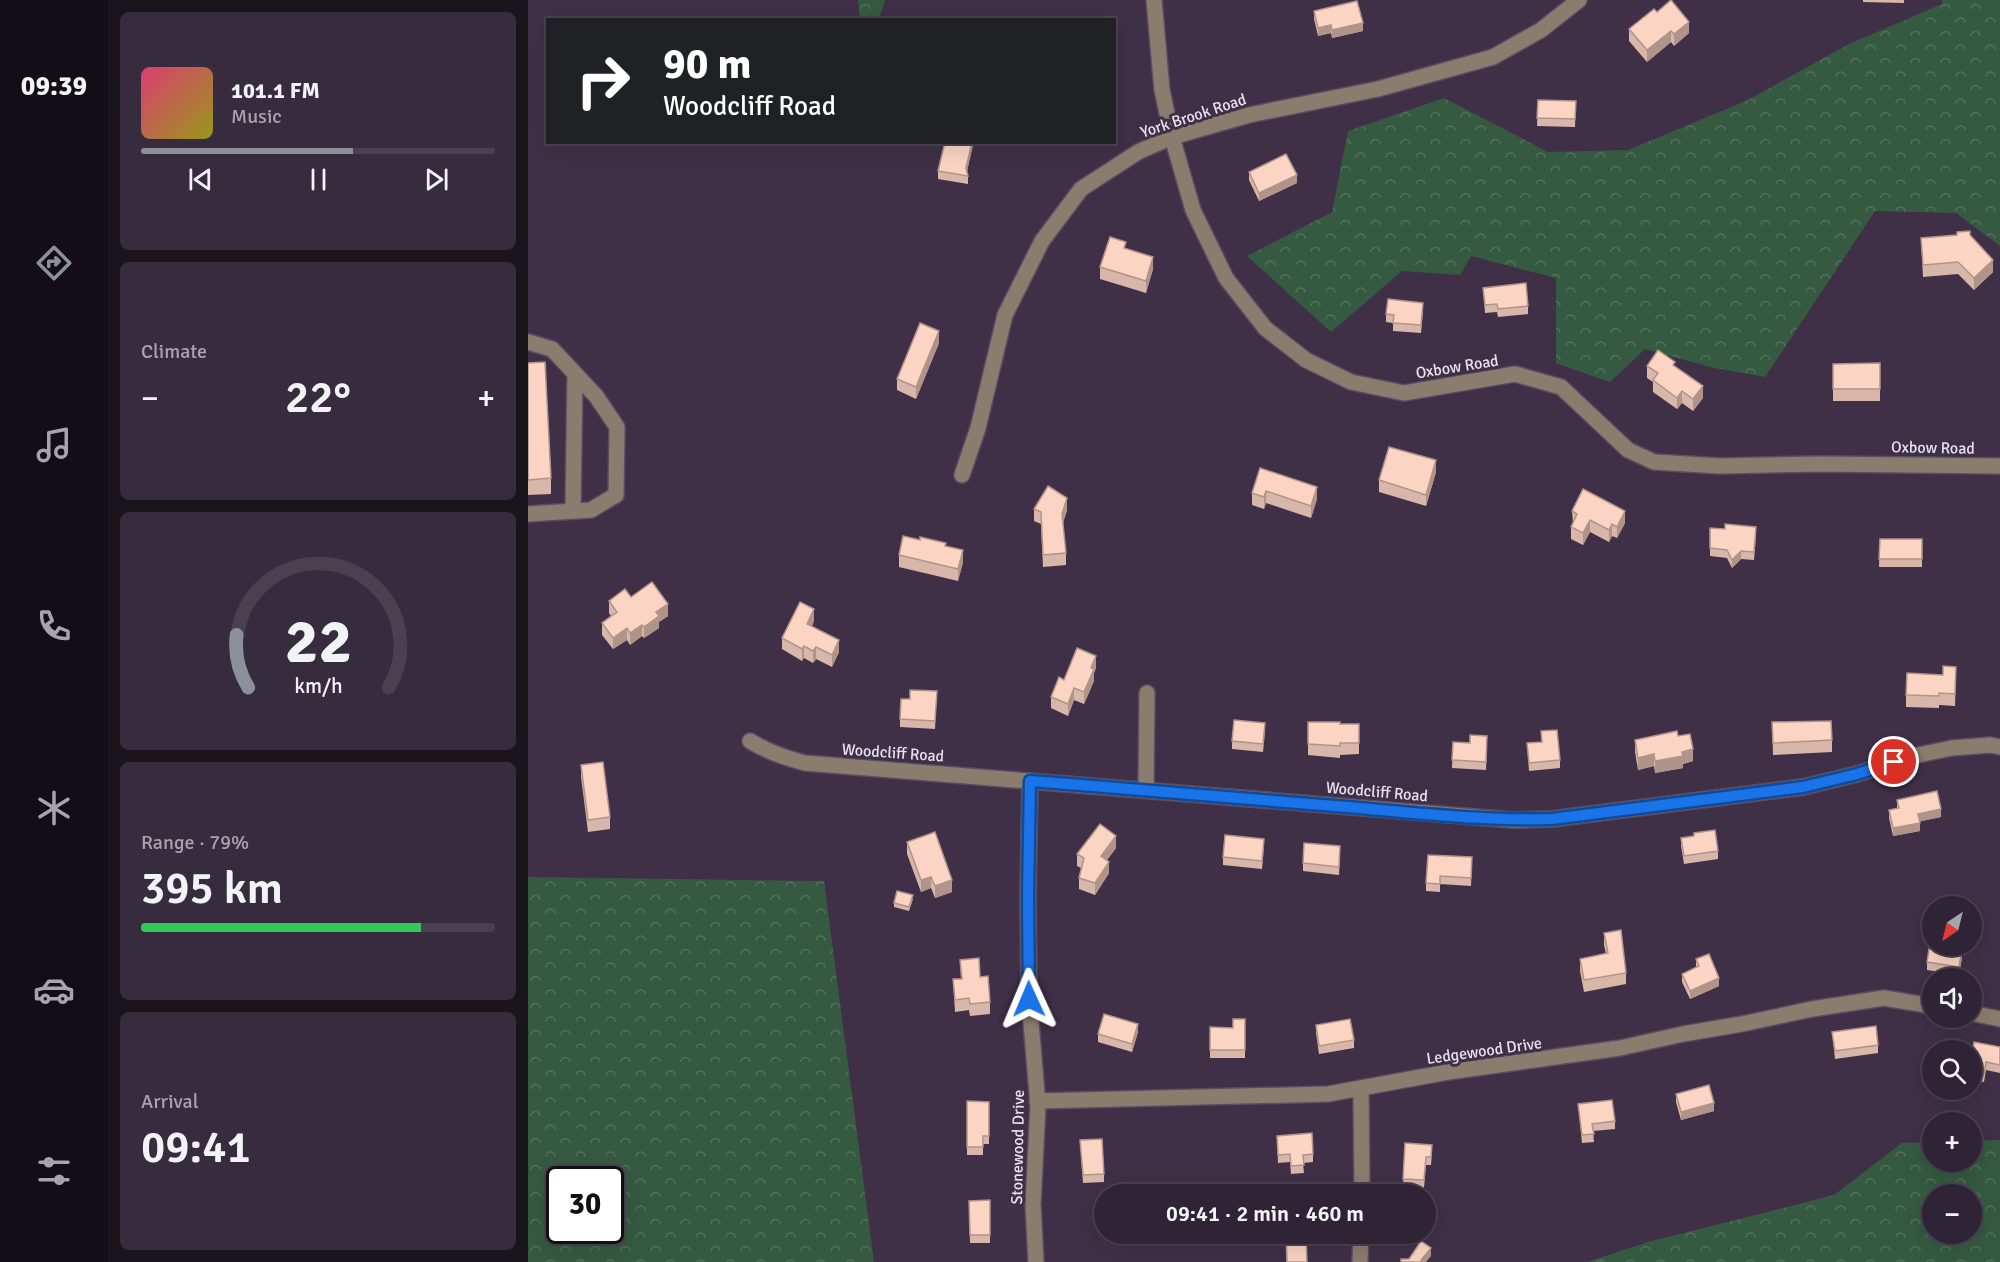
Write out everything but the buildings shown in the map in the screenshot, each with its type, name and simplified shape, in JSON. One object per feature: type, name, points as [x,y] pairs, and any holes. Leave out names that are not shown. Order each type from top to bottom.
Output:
[{"type":"street","name":"Oxbow Road","points":[[1154,0],[1162,90],[1172,137],[1193,210],[1226,278],[1265,328],[1306,360],[1352,382],[1404,393],[1515,374],[1561,387],[1628,450],[1653,462],[1720,466],[1821,464],[2000,466]]},
{"type":"street","name":"York Brook Road","points":[[962,475],[978,428],[1005,315],[1042,241],[1081,189],[1138,152],[1172,137],[1250,115],[1378,89],[1493,57],[1541,30],[1579,0]]},
{"type":"street","points":[[528,342],[552,349],[596,396],[617,427],[616,495],[591,510],[528,514]]},
{"type":"street","points":[[573,511],[575,375]]},
{"type":"street","points":[[1146,789],[1147,693]]},
{"type":"street","name":"Woodcliff Road","points":[[750,741],[766,751],[805,763],[1146,789],[1473,818],[1552,819],[1803,787],[1857,774],[1913,756],[1952,748],[1990,745],[2000,747]]},
{"type":"street","name":"Stonewood Drive","points":[[1030,781],[1029,999],[1038,1105],[1034,1204],[1036,1262]]},
{"type":"street","name":"Ledgewood Drive","points":[[1037,1101],[1328,1094],[1448,1072],[1620,1048],[1812,1009],[1884,998],[1922,1004]]},
{"type":"street","points":[[1982,1015],[2000,1019]]},
{"type":"street","points":[[1361,1088],[1362,1184]]},
{"type":"street","points":[[1360,1262],[1361,1244]]},
{"type":"green space","points":[[858,0],[885,0],[879,18],[860,18]]},
{"type":"green space","points":[[1942,0],[2000,0],[2000,246],[1956,213],[1875,211],[1765,377],[1710,367],[1645,349],[1610,382],[1556,363],[1556,278],[1471,256],[1460,275],[1402,271],[1331,332],[1247,256],[1332,212],[1348,131],[1444,98],[1548,152],[1628,150],[1748,100],[1849,44],[1942,4]]},
{"type":"green space","points":[[528,877],[824,881],[874,1262],[528,1262]]},
{"type":"green space","points":[[2000,1140],[2000,1262],[1587,1262],[1648,1242],[1834,1195],[1902,1143],[1922,1142],[1922,1172],[1982,1172],[1982,1141]]},
{"type":"route","points":[[1029,999],[1030,781],[1513,820],[1552,819],[1803,787],[1894,762]]}]
